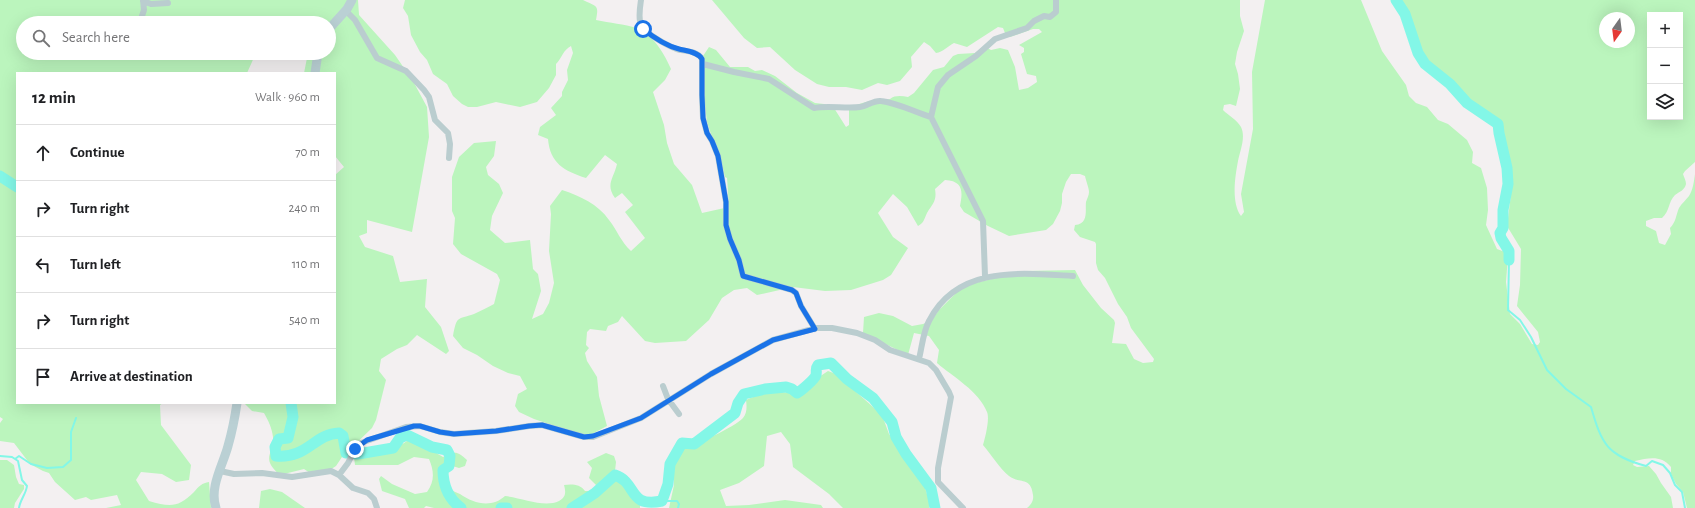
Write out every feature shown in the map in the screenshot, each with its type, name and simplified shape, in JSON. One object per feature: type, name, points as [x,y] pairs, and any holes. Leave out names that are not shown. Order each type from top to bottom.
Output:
[{"type":"street","points":[[143,0],[151,4],[168,3]]},
{"type":"street","points":[[142,16],[144,10],[143,0]]},
{"type":"street","points":[[336,22],[346,11],[352,0]]},
{"type":"street","points":[[641,0],[640,24],[643,29],[668,45],[701,56],[703,64],[703,118],[707,133],[718,156],[726,202],[726,225],[739,260],[743,276],[792,290],[796,293],[801,306],[815,329]]},
{"type":"street","points":[[985,276],[983,221],[931,117],[938,87],[948,75],[976,56],[995,39],[1027,28],[1034,21],[1044,16],[1050,17],[1056,12],[1056,0]]},
{"type":"street","points":[[346,11],[355,20],[377,58],[406,71],[415,79],[429,96],[433,116],[445,129],[449,138],[449,158]]},
{"type":"street","points":[[315,72],[317,60]]},
{"type":"street","points":[[703,64],[734,72],[769,78],[814,108],[824,106],[860,107],[876,101],[881,101],[898,105],[931,117]]},
{"type":"street","points":[[919,359],[929,322],[942,302],[958,288],[985,276],[1002,274],[1072,276]]},
{"type":"street","points":[[339,475],[355,449],[367,440],[414,426],[454,434],[496,431],[542,425],[566,433],[589,437],[620,427],[641,418],[711,374],[773,340],[815,329],[832,328],[857,333],[897,352],[919,359],[933,366],[949,392],[950,403],[938,468],[938,482],[963,508]]},
{"type":"street","points":[[663,386],[669,401],[679,414]]},
{"type":"street","points":[[216,508],[214,497],[220,471],[228,447],[237,404]]},
{"type":"street","points":[[220,471],[234,474],[262,473],[292,477],[331,471],[339,475],[353,488],[368,493],[374,499],[377,508]]},
{"type":"green space","points":[[0,0],[358,0],[359,15],[395,55],[413,81],[427,107],[429,137],[412,232],[367,220],[367,233],[359,236],[365,247],[393,256],[400,282],[427,279],[425,307],[441,327],[449,351],[446,354],[417,335],[407,345],[397,349],[381,359],[379,371],[386,380],[376,420],[372,428],[342,457],[336,466],[322,475],[313,475],[304,469],[280,475],[274,469],[269,460],[273,437],[267,418],[264,413],[252,411],[245,404],[336,404],[336,174],[344,167],[336,157],[336,72],[304,72],[307,60],[336,60],[336,16],[16,16],[16,60],[253,60],[247,72],[16,72],[16,404],[162,404],[160,405],[161,425],[191,465],[189,480],[176,482],[162,474],[141,472],[136,480],[149,501],[168,505],[173,505],[183,501],[201,485],[209,482],[211,508],[106,508],[121,505],[117,495],[91,500],[86,497],[75,500],[55,482],[49,473],[30,464],[14,443],[0,441],[0,423],[3,419],[0,417]]},
{"type":"green space","points":[[405,0],[583,0],[597,8],[596,20],[637,28],[643,31],[658,46],[671,69],[665,80],[653,92],[664,125],[667,143],[674,164],[692,185],[702,213],[729,207],[727,178],[725,177],[719,152],[707,122],[704,97],[703,56],[709,47],[716,50],[730,67],[748,67],[755,71],[762,70],[775,76],[797,93],[815,103],[824,104],[834,108],[846,127],[849,125],[849,110],[858,104],[890,99],[896,96],[908,97],[914,93],[933,70],[944,67],[953,56],[958,54],[975,53],[984,46],[991,50],[1000,48],[1008,50],[1015,67],[1019,90],[1028,88],[1037,82],[1036,76],[1027,74],[1021,54],[1024,52],[1024,48],[1019,45],[1042,32],[1039,29],[1033,29],[1010,37],[1005,33],[1003,28],[998,27],[967,47],[954,43],[936,53],[924,42],[911,57],[912,67],[900,81],[887,85],[878,83],[862,90],[846,87],[829,87],[817,84],[795,70],[770,47],[757,48],[744,38],[712,0],[1240,0],[1240,16],[1244,31],[1237,52],[1235,64],[1240,89],[1236,106],[1230,104],[1224,105],[1223,110],[1241,127],[1243,135],[1235,182],[1236,204],[1241,216],[1244,212],[1241,194],[1253,129],[1252,72],[1265,0],[1361,0],[1382,51],[1406,85],[1409,96],[1416,103],[1427,107],[1438,120],[1448,124],[1467,140],[1473,152],[1472,163],[1481,168],[1487,188],[1488,210],[1486,225],[1497,249],[1505,252],[1508,256],[1506,282],[1510,314],[1520,324],[1532,344],[1538,345],[1540,342],[1538,332],[1517,306],[1520,285],[1521,249],[1507,226],[1511,194],[1511,175],[1499,124],[1475,108],[1427,63],[1397,0],[1695,0],[1695,162],[1683,174],[1686,184],[1683,189],[1675,195],[1665,215],[1662,218],[1654,218],[1646,221],[1646,226],[1656,231],[1659,243],[1665,245],[1671,234],[1670,228],[1675,221],[1679,208],[1689,196],[1695,174],[1695,508],[1687,508],[1683,492],[1676,484],[1671,474],[1671,467],[1667,463],[1654,458],[1635,461],[1633,465],[1637,467],[1649,466],[1671,497],[1673,508],[1027,508],[1033,499],[1030,485],[1024,481],[1009,476],[983,445],[988,424],[987,412],[978,397],[972,391],[937,363],[939,350],[929,336],[914,333],[908,355],[863,333],[864,317],[879,313],[893,316],[912,326],[923,324],[931,321],[939,310],[959,290],[975,283],[1025,271],[1075,270],[1083,285],[1101,308],[1114,320],[1115,323],[1112,343],[1126,344],[1134,359],[1143,363],[1153,362],[1154,359],[1131,328],[1127,317],[1118,304],[1105,278],[1098,270],[1096,263],[1095,242],[1080,237],[1074,230],[1075,225],[1082,222],[1084,219],[1086,213],[1086,202],[1089,193],[1085,176],[1080,174],[1071,174],[1066,182],[1062,194],[1060,211],[1053,224],[1046,230],[1009,236],[988,226],[964,212],[960,206],[960,188],[955,182],[945,180],[935,189],[934,202],[923,222],[918,226],[907,207],[893,194],[878,213],[893,237],[908,248],[891,275],[883,280],[851,290],[825,291],[793,287],[757,295],[747,288],[734,290],[722,298],[709,320],[686,341],[655,343],[645,341],[622,316],[618,322],[608,326],[606,331],[590,329],[587,332],[586,345],[589,348],[585,353],[587,361],[597,377],[599,396],[607,426],[592,434],[582,435],[534,419],[519,412],[515,406],[518,394],[527,389],[520,376],[508,373],[493,366],[477,355],[463,348],[453,336],[457,321],[459,319],[474,314],[494,304],[500,280],[497,274],[461,254],[453,244],[455,218],[452,211],[452,177],[459,157],[474,143],[496,141],[494,156],[486,167],[488,175],[499,184],[503,193],[492,216],[490,230],[505,243],[530,240],[533,269],[538,274],[541,291],[532,319],[543,314],[549,303],[554,283],[549,251],[550,206],[562,190],[582,198],[600,209],[605,214],[624,244],[631,251],[645,238],[625,212],[633,205],[622,193],[615,198],[612,193],[610,185],[617,164],[605,155],[586,178],[565,169],[560,165],[552,154],[548,139],[538,135],[540,127],[556,115],[551,108],[562,96],[562,92],[568,80],[567,70],[573,53],[571,46],[566,50],[556,64],[556,75],[549,88],[537,102],[520,107],[496,102],[477,107],[468,107],[453,96],[447,84],[433,74],[427,60],[420,52],[411,35],[408,16],[403,8]]},
{"type":"green space","points":[[828,371],[836,374],[882,415],[889,434],[924,484],[929,501],[929,508],[843,508],[829,494],[793,467],[790,444],[781,432],[767,436],[764,466],[739,483],[720,490],[726,506],[749,505],[785,500],[821,505],[823,508],[669,508],[674,485],[674,462],[681,449],[714,436],[739,422],[745,414],[747,407],[746,400],[773,392],[804,393],[819,377]]},
{"type":"green space","points":[[407,441],[417,442],[443,457],[456,453],[464,457],[467,460],[465,466],[459,468],[446,464],[442,468],[447,486],[453,491],[471,500],[483,503],[494,502],[505,496],[540,503],[553,503],[559,501],[564,496],[564,485],[576,485],[585,491],[593,491],[597,486],[589,478],[592,468],[587,462],[606,453],[614,456],[616,462],[615,471],[621,472],[627,476],[640,497],[640,508],[434,508],[426,506],[424,508],[409,508],[405,499],[382,491],[379,479],[381,476],[392,484],[415,494],[427,492],[430,488],[433,476],[429,459],[414,457],[398,465],[355,465],[354,457],[358,450],[385,446],[398,447]]},
{"type":"green space","points":[[0,460],[7,460],[14,465],[19,484],[24,485],[24,489],[15,503],[14,508],[0,508]]},
{"type":"green space","points":[[270,489],[282,492],[305,508],[259,508],[261,491]]},
{"type":"waterway","points":[[1396,0],[1405,14],[1418,53],[1425,64],[1450,84],[1467,103],[1498,124],[1507,168],[1508,184],[1503,210],[1503,228],[1500,233],[1501,238],[1509,251],[1509,260]]},
{"type":"waterway","points":[[0,176],[16,186]]},
{"type":"waterway","points":[[1509,260],[1508,310],[1520,320],[1531,337],[1547,370],[1566,389],[1591,407],[1599,431],[1608,447],[1614,453],[1646,466],[1652,461],[1663,465],[1670,473],[1675,485],[1682,492],[1685,508]]},
{"type":"waterway","points":[[572,508],[595,493],[615,475],[627,483],[634,494],[643,501],[662,501],[668,484],[670,464],[682,443],[694,444],[735,413],[738,403],[744,394],[765,389],[786,387],[797,393],[808,385],[815,377],[818,365],[831,363],[847,379],[873,398],[892,422],[896,437],[906,454],[931,488],[935,508]]},
{"type":"waterway","points":[[291,404],[293,417],[288,438],[279,439],[275,447],[276,456],[295,454],[330,434],[339,433],[343,436],[346,453],[358,454],[393,448],[400,438],[407,435],[432,447],[447,450],[450,456],[449,466],[443,470],[444,481],[453,501],[461,508]]},
{"type":"waterway","points":[[15,459],[19,456],[31,464],[47,468],[63,467],[71,460],[71,432],[76,418]]},
{"type":"waterway","points":[[0,456],[12,457],[18,461],[22,480],[27,486],[19,508]]},
{"type":"waterway","points":[[662,501],[677,501],[679,504],[678,508]]},
{"type":"waterway","points":[[501,508],[507,508]]},
{"type":"route","points":[[355,449],[367,440],[395,430],[414,426],[425,427],[434,431],[448,434],[459,434],[542,425],[584,437],[593,436],[641,418],[711,374],[779,337],[815,329],[803,310],[796,293],[792,290],[786,287],[743,276],[739,260],[726,225],[726,202],[718,156],[707,133],[703,118],[703,64],[701,56],[668,45],[643,29]]}]
